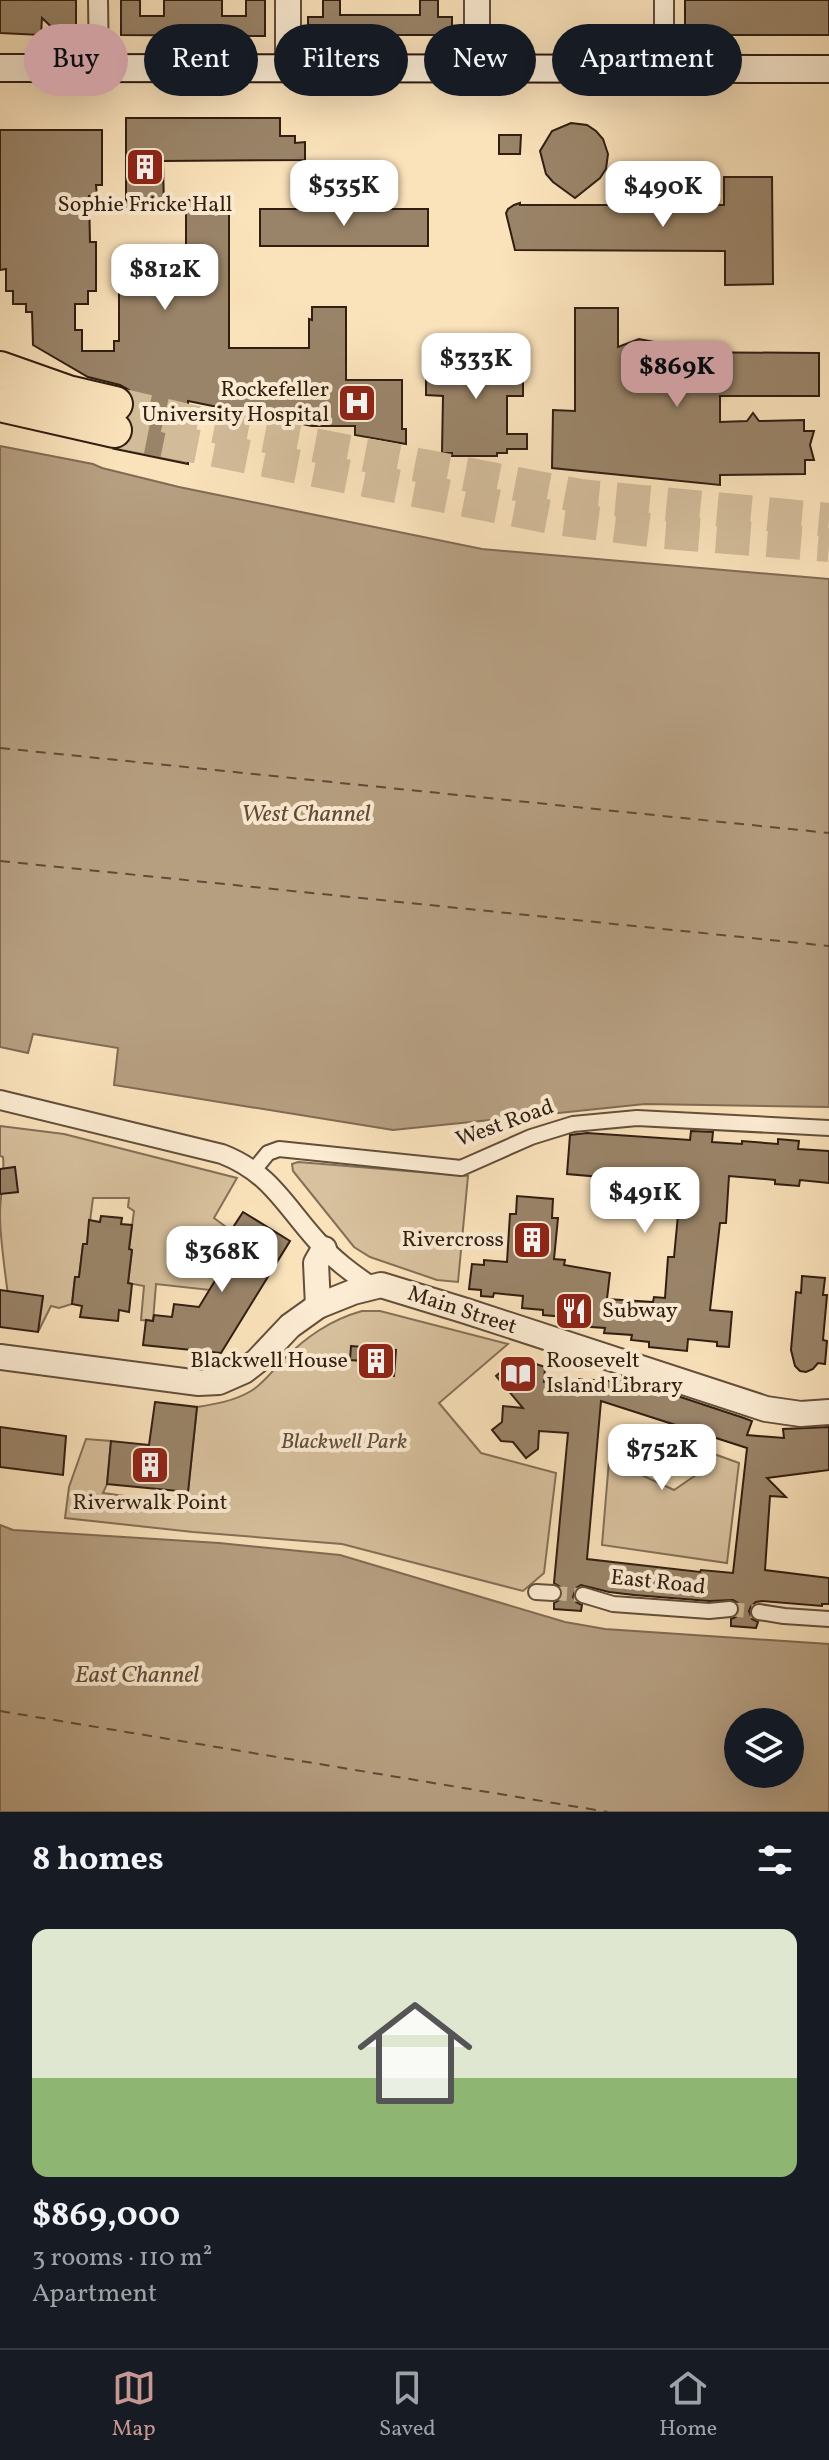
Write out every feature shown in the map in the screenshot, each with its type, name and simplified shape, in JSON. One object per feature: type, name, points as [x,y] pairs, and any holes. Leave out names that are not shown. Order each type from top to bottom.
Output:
[{"type":"highway","points":[[0,345],[68,393],[114,417],[5,404]]},
{"type":"highway","points":[[0,369],[68,393]]},
{"type":"main road","points":[[0,68],[24,68]]},
{"type":"main road","points":[[128,68],[274,68]]},
{"type":"main road","points":[[742,69],[829,69]]},
{"type":"street","points":[[98,0],[98,24]]},
{"type":"street","points":[[288,0],[288,24]]},
{"type":"street","points":[[477,0],[477,24]]},
{"type":"street","points":[[664,0],[664,24]]},
{"type":"street","points":[[0,1100],[222,1154],[254,1170],[270,1183],[324,1249],[316,1263],[318,1306]]},
{"type":"street","name":"West Road","points":[[254,1170],[268,1153],[279,1149],[461,1168],[531,1137],[573,1124],[637,1118],[829,1128]]},
{"type":"street","name":"Main Street","points":[[324,1249],[372,1287]]},
{"type":"street","name":"Main Street","points":[[0,1357],[199,1383],[219,1382],[250,1366],[290,1326],[318,1306],[381,1285],[766,1409],[801,1414],[829,1412]]},
{"type":"street","points":[[536,1592],[553,1593]]},
{"type":"street","name":"East Road","points":[[583,1595],[613,1604],[709,1611],[730,1609]]},
{"type":"street","points":[[759,1612],[829,1619]]},
{"type":"green space","points":[[0,1126],[64,1134],[237,1178],[214,1218],[241,1238],[210,1290],[156,1284],[153,1321],[141,1320],[144,1286],[128,1283],[134,1211],[128,1207],[129,1198],[93,1198],[87,1244],[83,1245],[79,1277],[75,1277],[72,1304],[59,1308],[51,1306],[38,1332],[43,1296],[8,1296],[0,1224],[3,1157],[0,1156]]},
{"type":"green space","points":[[298,1162],[468,1176],[458,1282],[437,1280],[370,1257],[354,1247],[293,1171],[292,1164]]},
{"type":"green space","name":"Blackwell Park","points":[[362,1311],[380,1311],[508,1344],[439,1403],[481,1453],[556,1473],[544,1573],[523,1591],[342,1544],[65,1518],[69,1487],[86,1439],[111,1441],[107,1484],[103,1493],[168,1502],[173,1500],[173,1496],[186,1497],[197,1407],[231,1400],[251,1391],[310,1337],[339,1319]]},
{"type":"green space","points":[[703,1450],[739,1463],[727,1563],[602,1545],[609,1460],[674,1490],[696,1475]]},
{"type":"water","name":"West Channel","points":[[0,446],[93,464],[179,487],[482,549],[829,579],[829,1107],[645,1104],[393,1130],[114,1085],[118,1048],[33,1034],[28,1053],[0,1047]]},
{"type":"water","name":"East Channel","points":[[0,1525],[13,1530],[219,1543],[340,1555],[565,1622],[605,1629],[829,1644],[829,1812],[0,1812]]},
{"type":"building","points":[[0,0],[76,0],[76,24],[48,24],[42,18],[42,24],[24,24],[24,34],[0,33]]},
{"type":"building","points":[[121,0],[140,0],[140,16],[164,16],[164,0],[222,0],[222,16],[246,16],[246,0],[265,0],[265,36],[258,36],[258,24],[144,24],[144,35],[128,35],[128,24],[121,24]]},
{"type":"building","points":[[323,0],[340,0],[340,15],[420,15],[420,0],[438,0],[438,17],[452,17],[452,24],[424,24],[424,35],[408,35],[408,24],[308,24],[308,17],[323,17]]},
{"type":"building","points":[[685,0],[829,0],[829,35],[742,35],[742,24],[685,24]]},
{"type":"building","points":[[126,118],[280,118],[280,136],[295,136],[295,143],[305,142],[305,160],[163,161],[164,210],[126,210]]},
{"type":"building","points":[[571,123],[587,125],[596,131],[603,139],[608,154],[606,169],[600,178],[575,198],[546,174],[540,151],[552,131]]},
{"type":"building","points":[[0,130],[102,130],[102,185],[96,185],[97,196],[89,196],[90,242],[96,242],[96,291],[88,291],[88,304],[75,304],[75,330],[82,330],[82,351],[114,351],[114,341],[119,341],[119,282],[186,280],[186,200],[229,200],[229,348],[309,348],[312,307],[346,307],[346,380],[402,380],[402,429],[406,429],[406,444],[355,435],[355,426],[312,426],[188,401],[188,464],[115,449],[128,444],[133,435],[129,418],[134,409],[134,399],[129,390],[88,377],[33,345],[32,312],[26,312],[26,304],[13,304],[13,291],[6,291],[6,269],[0,270]]},
{"type":"building","points":[[499,135],[521,135],[520,154],[499,154]]},
{"type":"building","points":[[724,177],[772,177],[773,284],[725,285],[725,251],[515,250],[506,213],[514,205],[724,205]]},
{"type":"building","points":[[260,209],[428,209],[428,246],[260,246]]},
{"type":"building","points":[[575,308],[618,308],[618,347],[639,339],[654,342],[668,352],[819,353],[819,396],[720,396],[720,422],[747,421],[753,413],[759,421],[804,420],[804,431],[814,431],[810,445],[814,460],[805,460],[805,474],[720,475],[720,485],[552,468],[553,410],[575,411]]},
{"type":"building","points":[[426,354],[523,354],[523,396],[507,396],[507,434],[527,434],[527,449],[507,449],[507,453],[497,453],[497,456],[452,456],[452,453],[442,453],[443,396],[426,395]]},
{"type":"building","name":"Rivercross","points":[[691,1131],[713,1132],[712,1142],[778,1144],[778,1139],[799,1141],[798,1149],[829,1151],[829,1183],[800,1180],[799,1186],[775,1184],[775,1180],[729,1176],[726,1223],[720,1223],[710,1310],[732,1312],[729,1347],[717,1346],[717,1342],[688,1339],[687,1351],[649,1347],[649,1342],[631,1340],[632,1335],[604,1333],[605,1328],[577,1326],[577,1318],[543,1315],[543,1310],[522,1308],[523,1296],[494,1293],[493,1297],[481,1296],[481,1290],[469,1289],[472,1264],[484,1265],[484,1260],[507,1262],[510,1214],[516,1214],[517,1196],[553,1199],[552,1218],[558,1218],[554,1259],[565,1260],[564,1265],[610,1273],[607,1299],[653,1302],[654,1297],[665,1298],[668,1257],[674,1257],[681,1184],[567,1174],[570,1135],[587,1133],[690,1140]]},
{"type":"building","points":[[15,1167],[18,1192],[0,1194],[0,1169]]},
{"type":"building","points":[[243,1212],[290,1241],[221,1353],[143,1345],[146,1320],[153,1321],[154,1315],[172,1317],[174,1304],[199,1307],[241,1238],[230,1232]]},
{"type":"building","points":[[101,1216],[122,1218],[121,1224],[132,1225],[129,1312],[119,1310],[118,1321],[80,1317],[82,1306],[72,1304],[83,1244],[87,1244],[89,1220],[100,1222]]},
{"type":"building","points":[[802,1276],[825,1278],[823,1295],[827,1295],[823,1340],[827,1341],[825,1364],[818,1363],[806,1372],[795,1366],[791,1350],[796,1292],[801,1293]]},
{"type":"building","points":[[0,1290],[43,1296],[38,1332],[0,1327]]},
{"type":"building","name":"Blackwell House","points":[[351,1346],[396,1350],[394,1376],[362,1373],[363,1361],[350,1360]]},
{"type":"building","points":[[518,1358],[545,1367],[544,1382],[578,1384],[579,1379],[610,1381],[612,1377],[620,1377],[744,1418],[752,1421],[747,1435],[784,1438],[783,1429],[829,1427],[829,1470],[767,1478],[786,1497],[770,1496],[765,1570],[829,1578],[829,1604],[756,1602],[749,1611],[752,1619],[758,1622],[756,1628],[731,1626],[731,1619],[740,1609],[733,1600],[634,1595],[581,1585],[576,1588],[573,1597],[582,1605],[581,1611],[554,1609],[554,1603],[563,1594],[562,1588],[554,1583],[568,1433],[539,1431],[538,1449],[526,1458],[513,1442],[501,1441],[492,1430],[502,1422],[503,1406],[523,1408],[496,1376]],"holes":[[[601,1401],[747,1448],[733,1573],[587,1559]]]},
{"type":"building","name":"Riverwalk Point","points":[[155,1402],[197,1407],[188,1492],[107,1484],[111,1441],[149,1445]]},
{"type":"building","points":[[0,1427],[66,1436],[63,1475],[0,1467]]},
{"type":"ferry route","points":[[0,748],[829,833]]},
{"type":"ferry route","points":[[0,861],[829,946]]},
{"type":"ferry route","points":[[0,1711],[608,1812]]},
{"type":"tunnel","points":[[115,404],[188,421],[580,496],[829,520]]},
{"type":"tunnel","points":[[114,430],[556,518],[665,532],[829,545]]},
{"type":"tunnel","points":[[553,1593],[583,1595]]},
{"type":"tunnel","points":[[730,1609],[759,1612]]},
{"type":"place","name":"Sophie Fricke Hall","points":[[145,167]]},
{"type":"place","name":"Rockefeller University Hospital","points":[[357,403]]},
{"type":"place","name":"Rivercross","points":[[532,1240]]},
{"type":"place","name":"Subway","points":[[574,1311]]},
{"type":"place","name":"Blackwell House","points":[[376,1361]]},
{"type":"place","name":"Roosevelt Island Library","points":[[518,1374]]},
{"type":"place","name":"Riverwalk Point","points":[[150,1465]]}]
